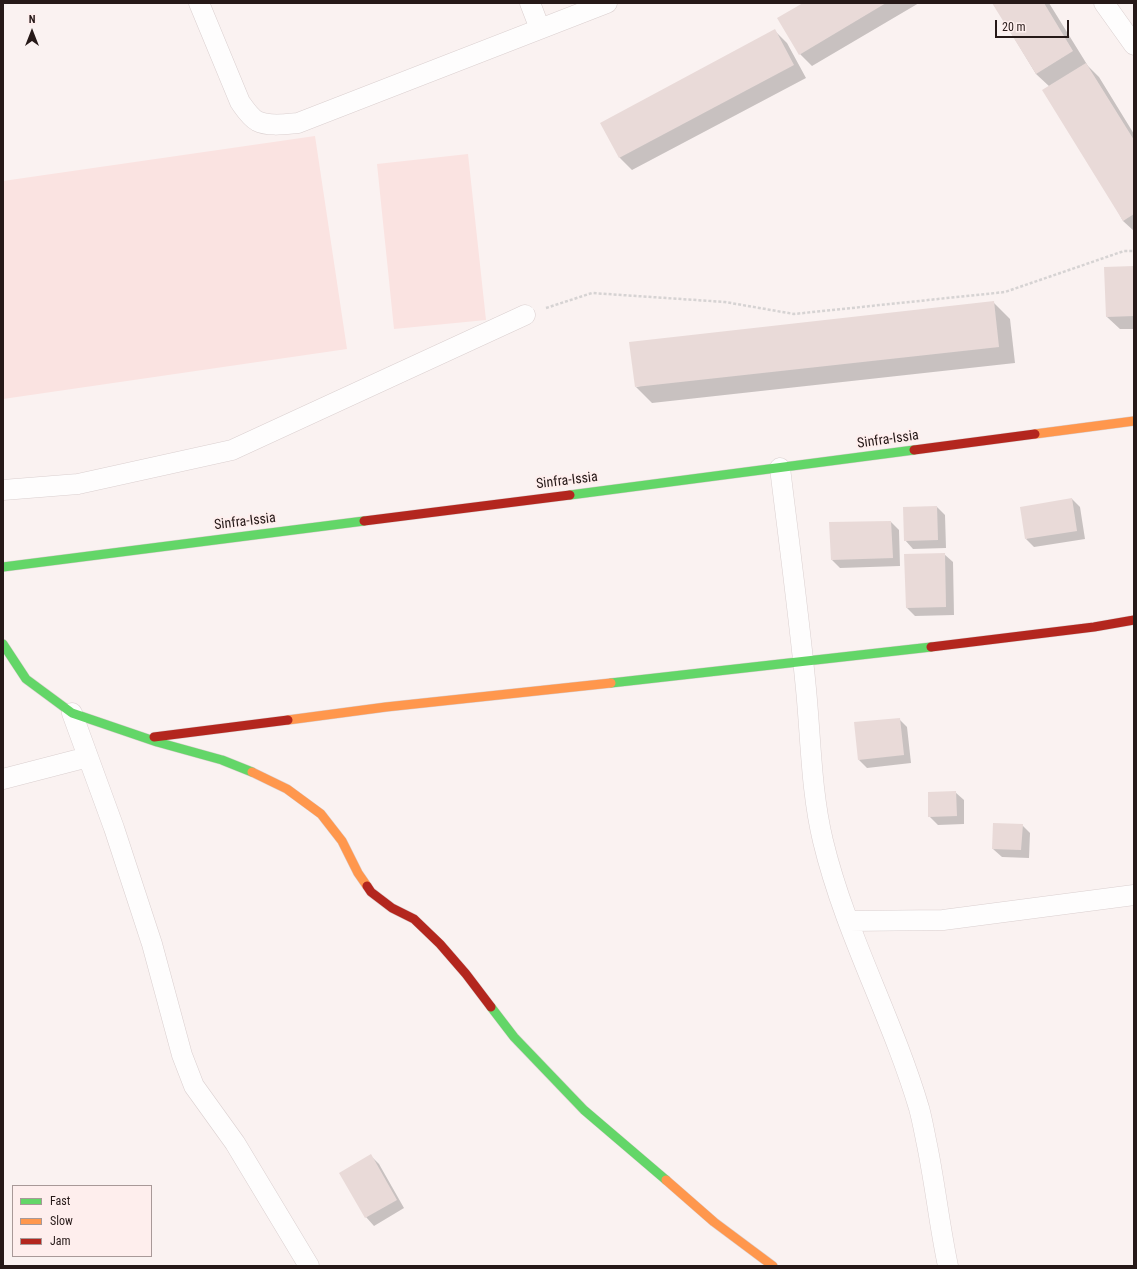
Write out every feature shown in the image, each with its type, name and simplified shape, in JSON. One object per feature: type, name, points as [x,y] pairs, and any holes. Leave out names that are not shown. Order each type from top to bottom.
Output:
[{"type":"street","points":[[199,3],[240,102],[247,112],[258,121],[277,125],[298,123],[607,3]]},
{"type":"street","points":[[530,3],[540,29]]},
{"type":"street","points":[[1104,3],[1134,45]]},
{"type":"street","points":[[3,490],[78,484],[232,450],[525,315]]},
{"type":"street","name":"Sinfra-Issia","points":[[3,566],[780,468],[1134,421]]},
{"type":"street","points":[[780,468],[803,662],[813,786],[822,840],[835,885],[920,1109],[930,1161],[941,1234],[948,1266]]},
{"type":"street","points":[[146,738],[386,707],[803,662],[1094,627],[1134,620]]},
{"type":"street","points":[[3,644],[26,679],[72,713],[146,738],[222,760],[287,789],[321,814],[342,841],[358,873],[371,892],[392,908],[414,919],[440,944],[466,974],[514,1037],[584,1110],[714,1222],[773,1266]]},
{"type":"street","points":[[72,713],[114,828],[150,937],[182,1055],[194,1086],[235,1144],[309,1266]]},
{"type":"street","points":[[3,779],[88,757]]},
{"type":"street","points":[[849,921],[944,920],[1134,895]]},
{"type":"path","points":[[525,315],[592,293],[725,302],[794,314],[1005,292],[1124,251],[1134,251]]},
{"type":"shaded area","points":[[315,136],[347,349],[3,399],[3,181]]},
{"type":"shaded area","points":[[468,154],[486,320],[394,329],[377,164]]},
{"type":"building","points":[[803,3],[886,3],[799,55],[777,18]]},
{"type":"building","points":[[992,3],[1044,3],[1073,51],[1036,74]]},
{"type":"building","points":[[775,29],[794,65],[619,158],[600,123]]},
{"type":"building","points":[[1086,63],[1134,140],[1134,214],[1123,221],[1042,90]]},
{"type":"building","points":[[1134,266],[1134,316],[1106,317],[1104,267]]},
{"type":"building","points":[[994,301],[999,347],[635,387],[629,342]]},
{"type":"building","points":[[1072,498],[1077,531],[1025,539],[1020,507]]},
{"type":"building","points":[[937,506],[938,540],[904,541],[903,507]]},
{"type":"building","points":[[891,521],[893,558],[831,560],[829,522]]},
{"type":"building","points":[[945,553],[946,607],[906,608],[904,554]]},
{"type":"building","points":[[900,718],[904,755],[858,760],[854,722]]},
{"type":"building","points":[[956,791],[957,816],[928,817],[928,792]]},
{"type":"building","points":[[993,823],[1023,824],[1021,850],[992,849]]},
{"type":"building","points":[[371,1154],[397,1200],[365,1218],[339,1173]]},
{"type":"traffic: fast","points":[[570,495],[914,450]]},
{"type":"traffic: fast","points":[[3,567],[364,521]]},
{"type":"traffic: fast","points":[[3,644],[26,679],[72,713],[157,742],[222,760],[252,772]]},
{"type":"traffic: fast","points":[[611,683],[931,647]]},
{"type":"traffic: fast","points":[[491,1007],[514,1037],[584,1110],[666,1180]]},
{"type":"traffic: slow","points":[[1035,434],[1134,421]]},
{"type":"traffic: slow","points":[[288,720],[386,707],[611,683]]},
{"type":"traffic: slow","points":[[252,772],[287,789],[321,814],[342,841],[358,873],[367,886]]},
{"type":"traffic: slow","points":[[666,1180],[714,1222],[773,1266]]},
{"type":"traffic: jam","points":[[914,450],[1035,434]]},
{"type":"traffic: jam","points":[[364,521],[570,495]]},
{"type":"traffic: jam","points":[[931,647],[1094,627],[1134,620]]},
{"type":"traffic: jam","points":[[154,737],[288,720]]},
{"type":"traffic: jam","points":[[367,886],[371,892],[392,908],[414,919],[440,944],[466,974],[491,1007]]}]
